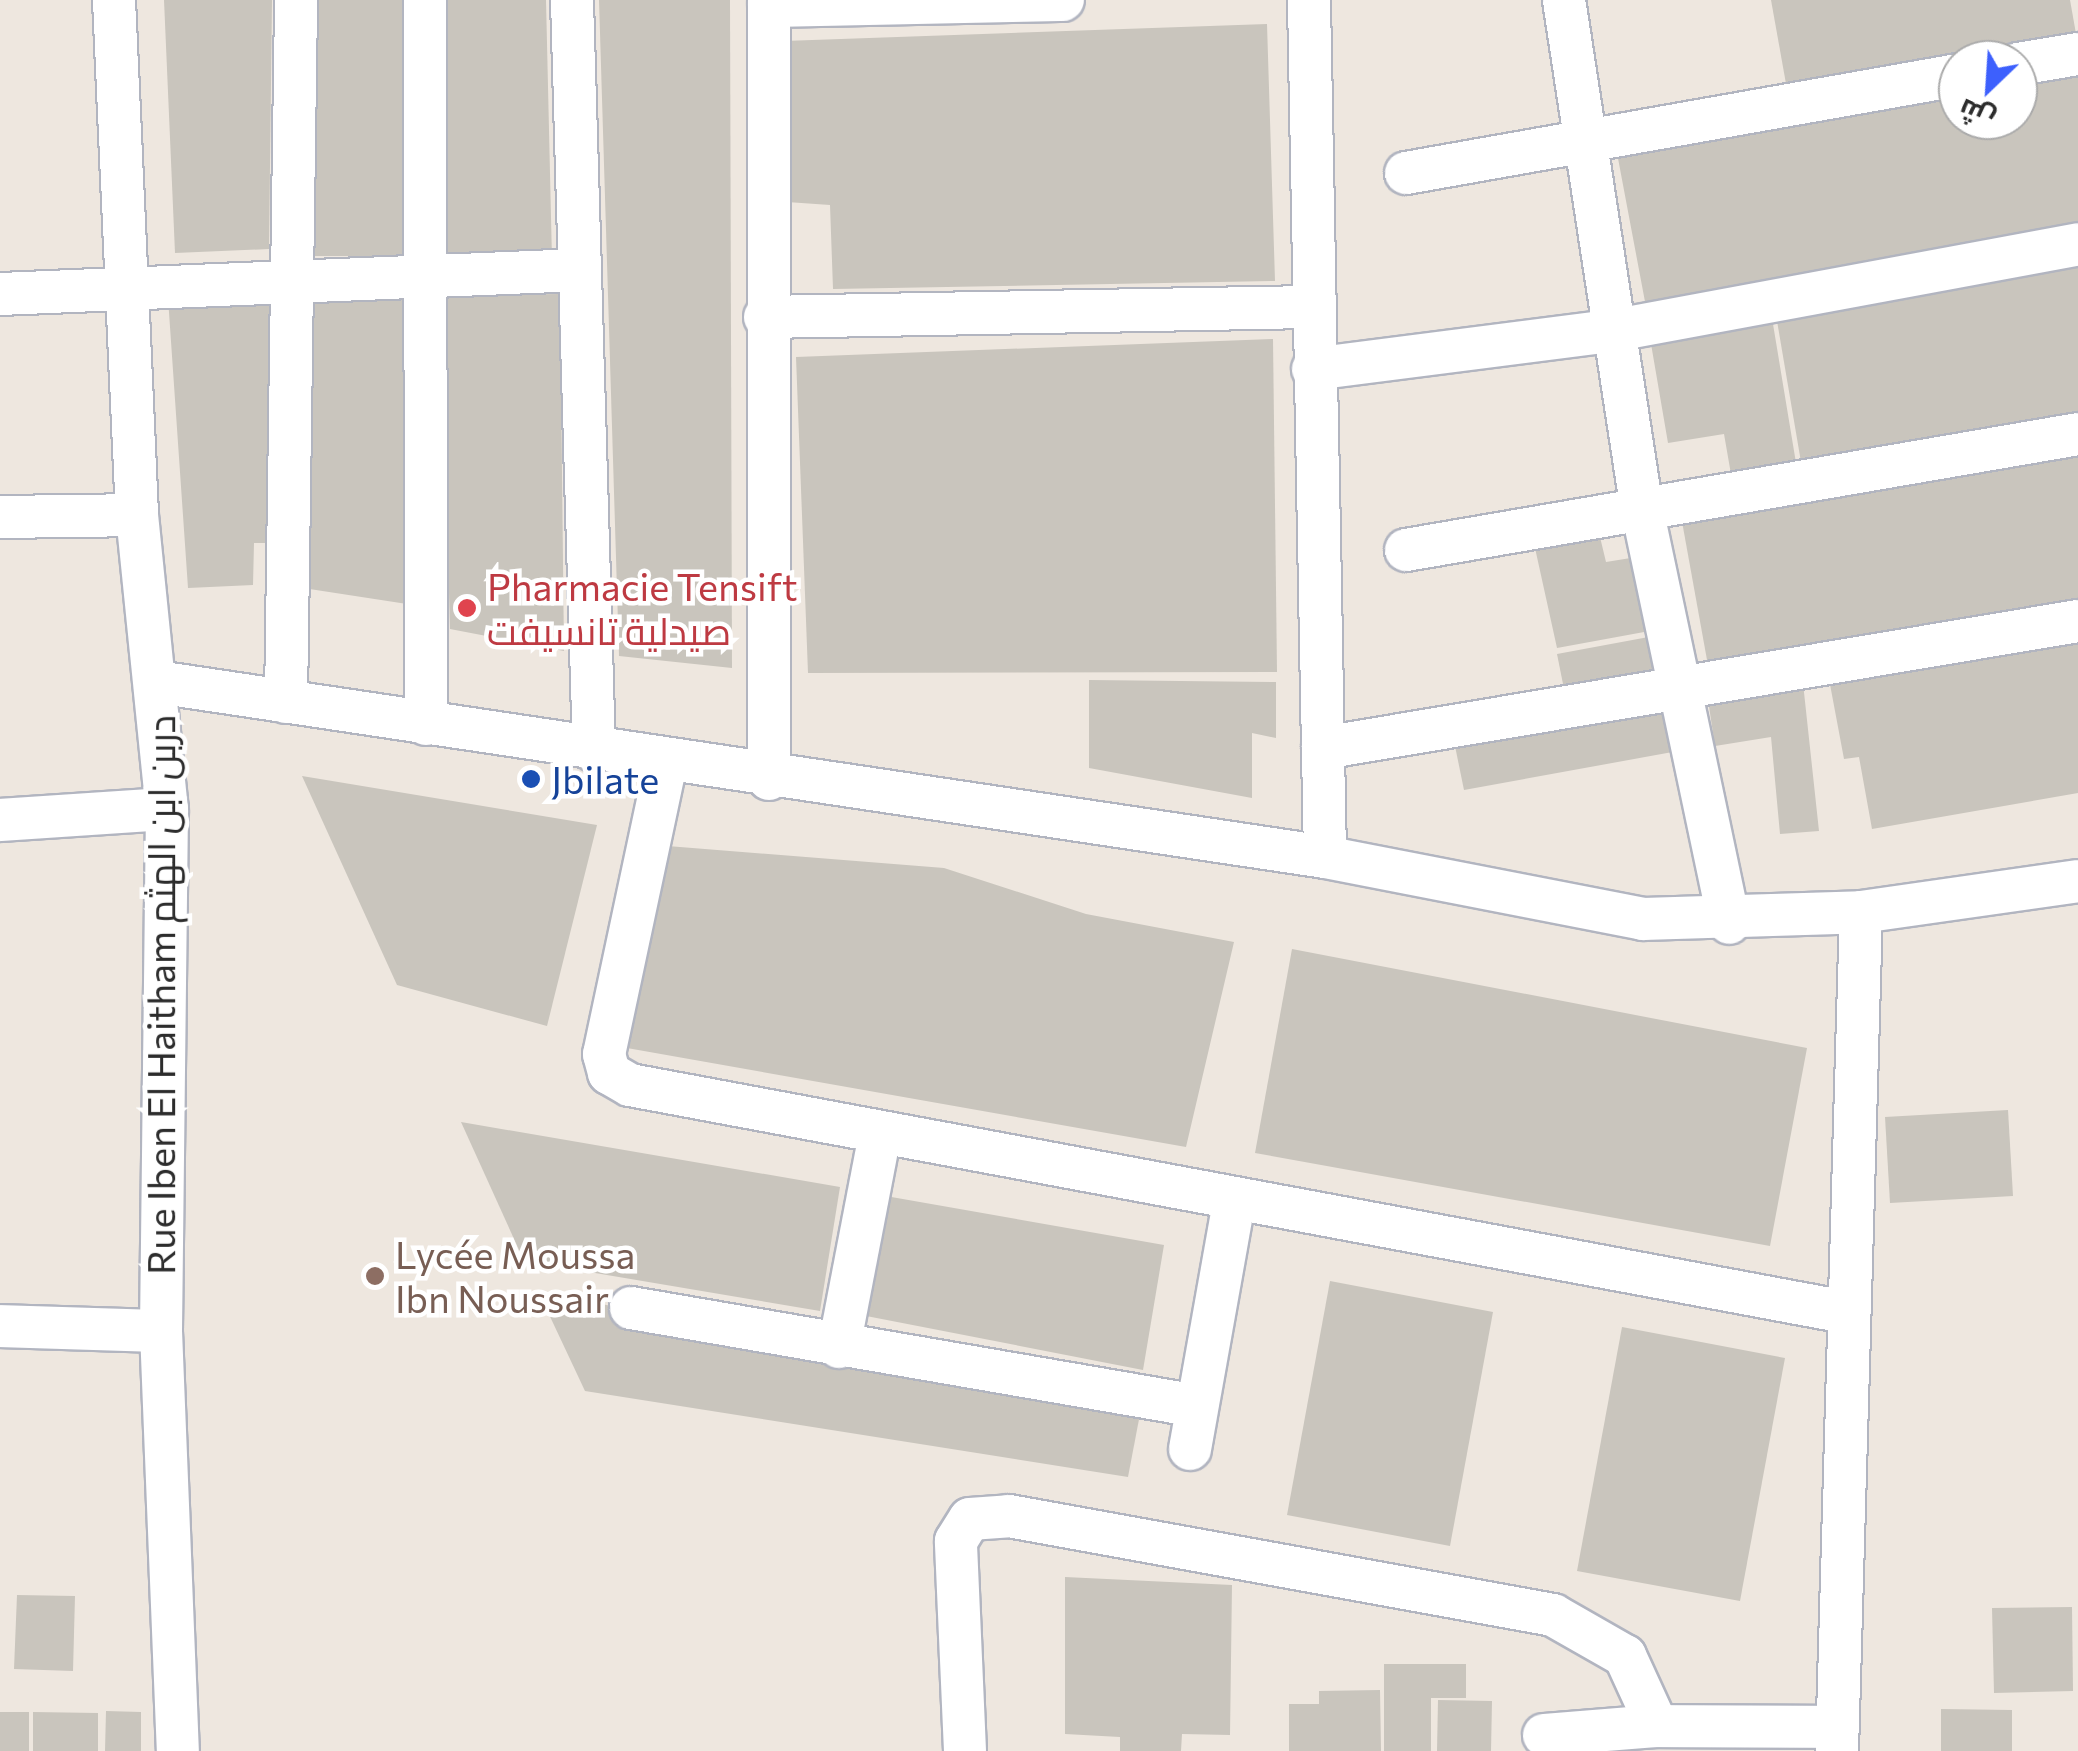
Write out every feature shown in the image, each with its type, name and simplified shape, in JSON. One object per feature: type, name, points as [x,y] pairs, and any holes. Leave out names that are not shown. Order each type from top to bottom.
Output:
[{"type":"street","name":"Rue Iben El Haitham دربن ابن الهثم","points":[[114,0],[122,287],[137,515],[167,809],[161,1330],[178,1751]]},
{"type":"street","points":[[286,702],[288,278],[296,0]]},
{"type":"street","points":[[425,0],[426,724]]},
{"type":"street","points":[[572,0],[594,751]]},
{"type":"street","points":[[769,779],[765,317],[769,3],[1063,0]]},
{"type":"street","points":[[1308,0],[1324,858]]},
{"type":"street","points":[[1564,0],[1641,504],[1729,923]]},
{"type":"street","points":[[2038,61],[2078,54]]},
{"type":"street","points":[[1406,173],[1938,78]]},
{"type":"street","points":[[1314,368],[1616,330],[2078,244]]},
{"type":"street","points":[[0,294],[288,278],[424,278],[580,270]]},
{"type":"street","points":[[765,317],[1312,307]]},
{"type":"street","points":[[1406,550],[1641,504],[2078,434]]},
{"type":"street","points":[[0,518],[137,515]]},
{"type":"street","points":[[1323,748],[2078,621]]},
{"type":"street","points":[[157,682],[769,779],[1324,858],[1643,919],[1729,923],[1861,912],[2078,881]]},
{"type":"street","points":[[666,763],[604,1054],[609,1073],[630,1085],[880,1136],[1845,1312]]},
{"type":"street","points":[[0,820],[167,809]]},
{"type":"street","points":[[1544,1735],[1657,1726],[1837,1739],[1845,1312],[1861,912]]},
{"type":"street","points":[[839,1346],[880,1136]]},
{"type":"street","points":[[1190,1449],[1234,1201]]},
{"type":"street","points":[[632,1308],[1197,1406]]},
{"type":"street","points":[[0,1326],[161,1330]]},
{"type":"street","points":[[965,1751],[956,1541],[970,1519],[1009,1516],[1553,1615],[1624,1656],[1657,1726]]},
{"type":"building","points":[[164,0],[272,0],[269,249],[175,253]]},
{"type":"building","points":[[308,0],[404,0],[403,256],[304,256]]},
{"type":"building","points":[[439,0],[546,0],[552,260],[442,259]]},
{"type":"building","points":[[599,0],[730,0],[732,668],[619,656]]},
{"type":"building","points":[[1771,0],[2070,0],[2078,45],[2038,52],[2038,40],[1938,40],[1938,69],[1788,95]]},
{"type":"building","points":[[1267,24],[1275,281],[833,289],[830,205],[787,202],[784,41]]},
{"type":"building","points":[[2078,69],[2078,228],[1646,307],[1617,153],[1938,95],[1938,140],[2038,140],[2038,76]]},
{"type":"building","points":[[2078,265],[2078,422],[1802,468],[1776,315]]},
{"type":"building","points":[[409,287],[407,604],[303,588],[308,299]]},
{"type":"building","points":[[560,294],[564,651],[450,629],[441,295]]},
{"type":"building","points":[[274,296],[270,543],[254,543],[253,585],[188,588],[168,298]]},
{"type":"building","points":[[1772,318],[1797,469],[1732,480],[1724,434],[1668,443],[1650,338]]},
{"type":"building","points":[[1273,339],[1277,672],[808,673],[796,357]]},
{"type":"building","points":[[2078,447],[2078,607],[1709,671],[1681,516]]},
{"type":"building","points":[[1600,537],[1606,562],[1643,556],[1655,630],[1557,648],[1535,548]]},
{"type":"building","points":[[2078,635],[2078,793],[1872,829],[1859,757],[1844,759],[1829,679]]},
{"type":"building","points":[[1654,636],[1663,681],[1566,699],[1557,654]]},
{"type":"building","points":[[1089,680],[1276,682],[1276,738],[1252,733],[1252,798],[1089,768]]},
{"type":"building","points":[[1803,683],[1819,831],[1780,834],[1771,737],[1715,746],[1708,700]]},
{"type":"building","points":[[1669,706],[1678,751],[1464,790],[1455,746]]},
{"type":"building","points":[[302,776],[597,825],[547,1026],[397,985]]},
{"type":"building","points":[[655,845],[944,868],[1086,914],[1234,942],[1186,1147],[610,1045]]},
{"type":"building","points":[[1292,949],[1807,1048],[1770,1246],[1255,1153]]},
{"type":"building","points":[[2008,1110],[2013,1196],[1890,1203],[1885,1117]]},
{"type":"building","points":[[461,1122],[840,1187],[820,1311],[524,1261]]},
{"type":"building","points":[[880,1195],[1164,1245],[1143,1370],[856,1314]]},
{"type":"building","points":[[1330,1281],[1493,1312],[1450,1546],[1287,1515]]},
{"type":"building","points":[[538,1291],[1140,1414],[1128,1477],[585,1391]]},
{"type":"building","points":[[1622,1327],[1785,1358],[1740,1601],[1577,1571]]},
{"type":"building","points":[[1065,1577],[1232,1585],[1230,1735],[1182,1734],[1181,1751],[1120,1751],[1120,1737],[1065,1734]]},
{"type":"building","points":[[17,1595],[75,1596],[73,1671],[14,1669]]},
{"type":"building","points":[[2072,1607],[2073,1691],[1994,1693],[1992,1608]]},
{"type":"building","points":[[1384,1664],[1466,1664],[1466,1698],[1431,1698],[1431,1751],[1384,1751]]},
{"type":"building","points":[[1380,1690],[1381,1751],[1289,1751],[1289,1704],[1319,1704],[1319,1691]]},
{"type":"building","points":[[1438,1700],[1492,1701],[1491,1751],[1437,1751]]},
{"type":"building","points":[[1941,1709],[2012,1710],[2012,1751],[1941,1751]]},
{"type":"building","points":[[106,1711],[141,1712],[141,1751],[105,1751]]},
{"type":"building","points":[[0,1712],[29,1712],[29,1751],[0,1751]]},
{"type":"building","points":[[33,1712],[98,1713],[98,1751],[33,1751]]},
{"type":"place","name":"Pharmacie Tensift صيدلية تانسيفت","points":[[467,608]]},
{"type":"place","name":"Jbilate","points":[[531,779]]},
{"type":"place","name":"Lycée Moussa Ibn Noussair","points":[[375,1276]]}]
